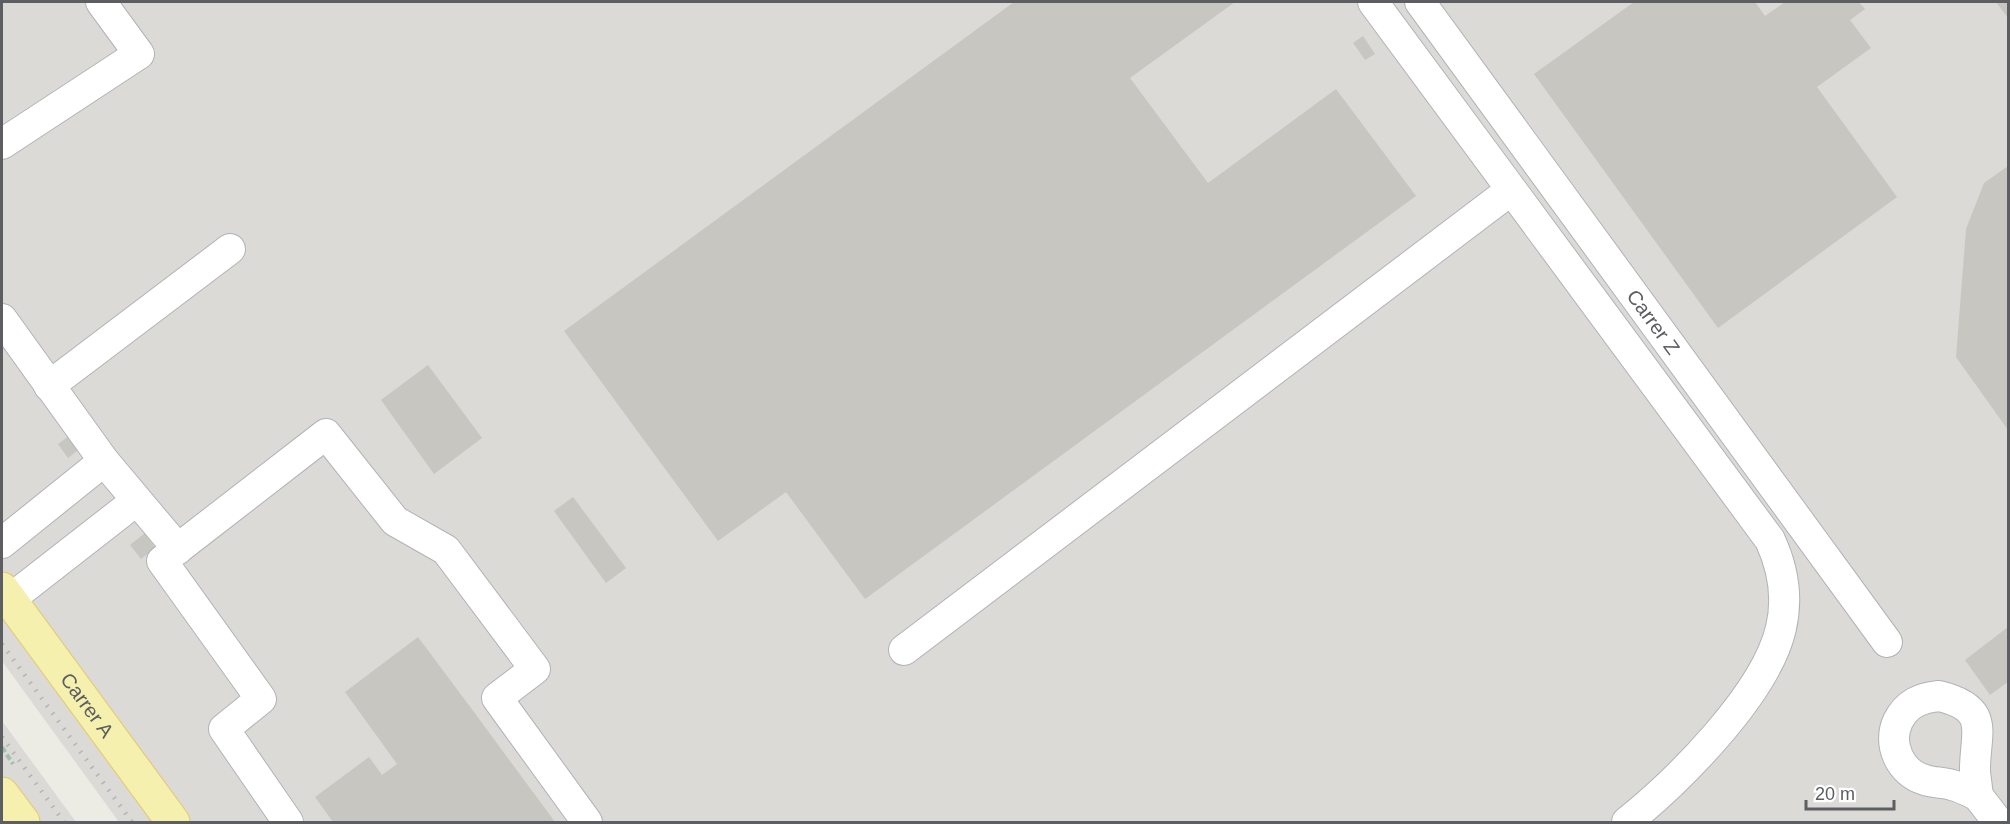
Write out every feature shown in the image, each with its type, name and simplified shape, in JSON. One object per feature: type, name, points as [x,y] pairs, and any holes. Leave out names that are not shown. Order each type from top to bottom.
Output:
[{"type":"main road","name":"Carrer A","points":[[5,594],[173,822]]},
{"type":"main road","points":[[2,794],[23,822]]},
{"type":"street","points":[[2,144],[139,54],[101,2]]},
{"type":"street","name":"Carrer Z","points":[[1373,2],[1770,540],[1781,570],[1785,608],[1781,631],[1767,663],[1749,693],[1702,752],[1627,822]]},
{"type":"street","name":"Carrer Z","points":[[1420,2],[1887,642]]},
{"type":"street","points":[[904,650],[1511,190]]},
{"type":"street","points":[[49,386],[230,249]]},
{"type":"street","points":[[2,319],[104,461],[135,501],[178,549]]},
{"type":"street","points":[[288,822],[224,729],[261,699],[162,561],[327,434],[395,521],[446,550],[536,669],[497,698],[587,822]]},
{"type":"street","points":[[2,543],[104,461]]},
{"type":"street","points":[[5,594],[135,501]]},
{"type":"street","points":[[1978,796],[1998,822]]},
{"type":"shaded area","points":[[2,2],[2008,2],[2008,822],[119,822],[2,661]]},
{"type":"shaded area","points":[[2,721],[76,822],[2,822]]},
{"type":"building","points":[[1014,2],[1235,2],[1130,78],[1208,183],[1336,89],[1416,196],[865,599],[786,492],[718,541],[564,331]]},
{"type":"building","points":[[1634,2],[1755,2],[1765,16],[1785,2],[1859,2],[1865,9],[1850,20],[1871,48],[1817,87],[1897,197],[1718,328],[1534,74]]},
{"type":"building","points":[[1996,2],[2008,2],[2008,18]]},
{"type":"building","points":[[1363,36],[1375,54],[1365,60],[1353,43]]},
{"type":"building","points":[[2008,166],[2008,430],[1956,357],[1966,229],[1984,183]]},
{"type":"building","points":[[428,365],[482,438],[434,474],[381,400]]},
{"type":"building","points":[[73,433],[82,447],[68,458],[58,444]]},
{"type":"building","points":[[573,497],[626,568],[606,583],[554,511]]},
{"type":"building","points":[[145,533],[155,548],[141,559],[130,545]]},
{"type":"building","points":[[2008,627],[2008,682],[1990,695],[1965,660]]},
{"type":"building","points":[[418,637],[555,822],[333,822],[315,797],[369,757],[382,775],[397,764],[345,692]]},
{"type":"railway","points":[[2,644],[132,822]]},
{"type":"railway","points":[[2,737],[64,822]]}]
